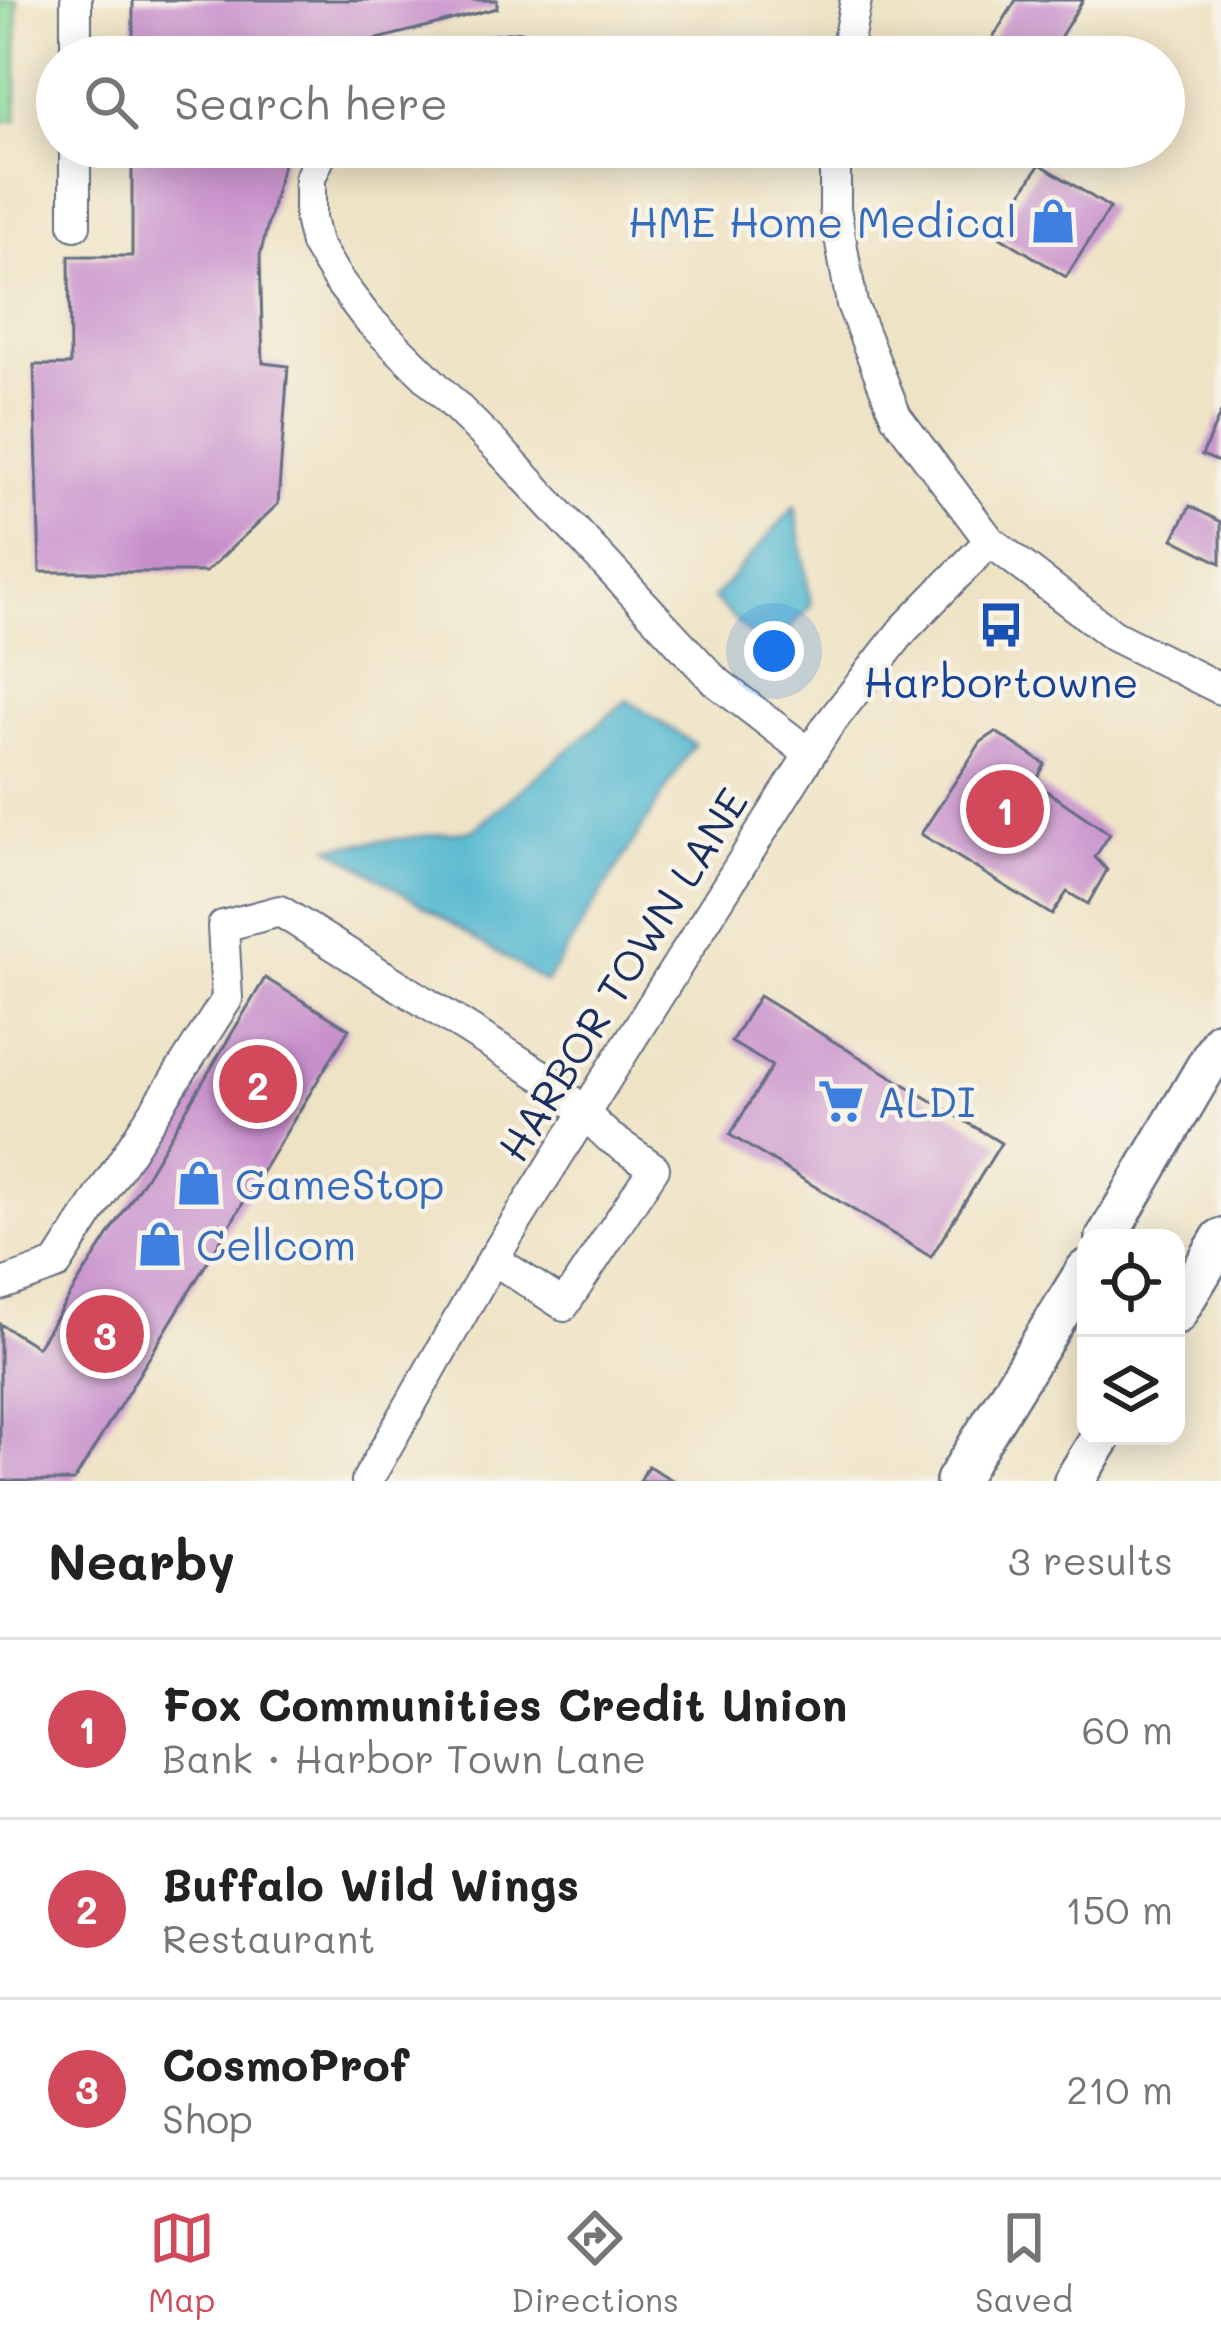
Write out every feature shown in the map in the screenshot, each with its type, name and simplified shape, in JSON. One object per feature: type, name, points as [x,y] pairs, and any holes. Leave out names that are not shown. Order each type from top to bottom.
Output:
[{"type":"main road","points":[[1111,1229],[1221,1041]]},
{"type":"main road","points":[[1185,1299],[1221,1239]]},
{"type":"main road","points":[[956,1481],[1077,1285]]},
{"type":"main road","points":[[1074,1481],[1096,1445]]},
{"type":"street","points":[[76,0],[76,36]]},
{"type":"street","points":[[849,36],[856,0]]},
{"type":"street","points":[[75,168],[75,225]]},
{"type":"street","points":[[315,168],[310,178],[313,231],[338,280],[367,318],[499,449],[714,680],[810,754]]},
{"type":"street","points":[[835,168],[835,209],[852,304],[896,416],[990,541],[1114,636],[1221,689]]},
{"type":"street","name":"HARBOR TOWN LANE","points":[[380,1476],[493,1259],[810,754],[903,630],[990,541]]},
{"type":"street","points":[[0,1285],[56,1265],[227,999],[223,926],[280,911],[549,1080],[609,1137],[654,1168],[564,1305],[493,1259]]},
{"type":"green space","points":[[0,0],[17,0],[17,120],[0,121]]},
{"type":"water","points":[[795,506],[811,605],[769,652],[713,599]]},
{"type":"water","points":[[627,700],[694,744],[546,983],[330,847],[473,830]]},
{"type":"building","points":[[133,0],[497,0],[497,8],[389,36],[133,36]]},
{"type":"building","points":[[1016,0],[1083,0],[1061,36],[994,36]]},
{"type":"building","points":[[132,168],[282,168],[260,256],[263,363],[288,366],[278,504],[206,572],[40,572],[34,365],[70,365],[69,256],[132,256]]},
{"type":"building","name":"HME Home Medical","points":[[1037,168],[1046,168],[1110,208],[1066,277],[996,234]]},
{"type":"building","points":[[1221,412],[1221,463],[1202,455]]},
{"type":"building","points":[[1190,506],[1221,522],[1221,563],[1173,539]]},
{"type":"building","points":[[996,732],[1045,764],[1035,783],[1110,834],[1095,857],[1107,870],[1088,904],[1067,892],[1052,915],[921,834],[981,742]]},
{"type":"building","points":[[265,978],[349,1029],[74,1481],[0,1481],[0,1324],[37,1347]]},
{"type":"building","name":"ALDI","points":[[759,996],[1001,1143],[931,1257],[730,1135],[772,1066],[731,1042]]},
{"type":"building","points":[[648,1466],[674,1481],[640,1481]]},
{"type":"place","name":"HME Home Medical","points":[[1053,221]]},
{"type":"place","name":"Harbortowne","points":[[1001,625]]},
{"type":"place","name":"Fox Communities Credit Union","points":[[1005,809]]},
{"type":"place","name":"Buffalo Wild Wings","points":[[258,1084]]},
{"type":"place","name":"ALDI","points":[[841,1101]]},
{"type":"place","name":"GameStop","points":[[199,1183]]},
{"type":"place","name":"Cellcom","points":[[160,1244]]},
{"type":"place","name":"CosmoProf","points":[[105,1334]]}]
